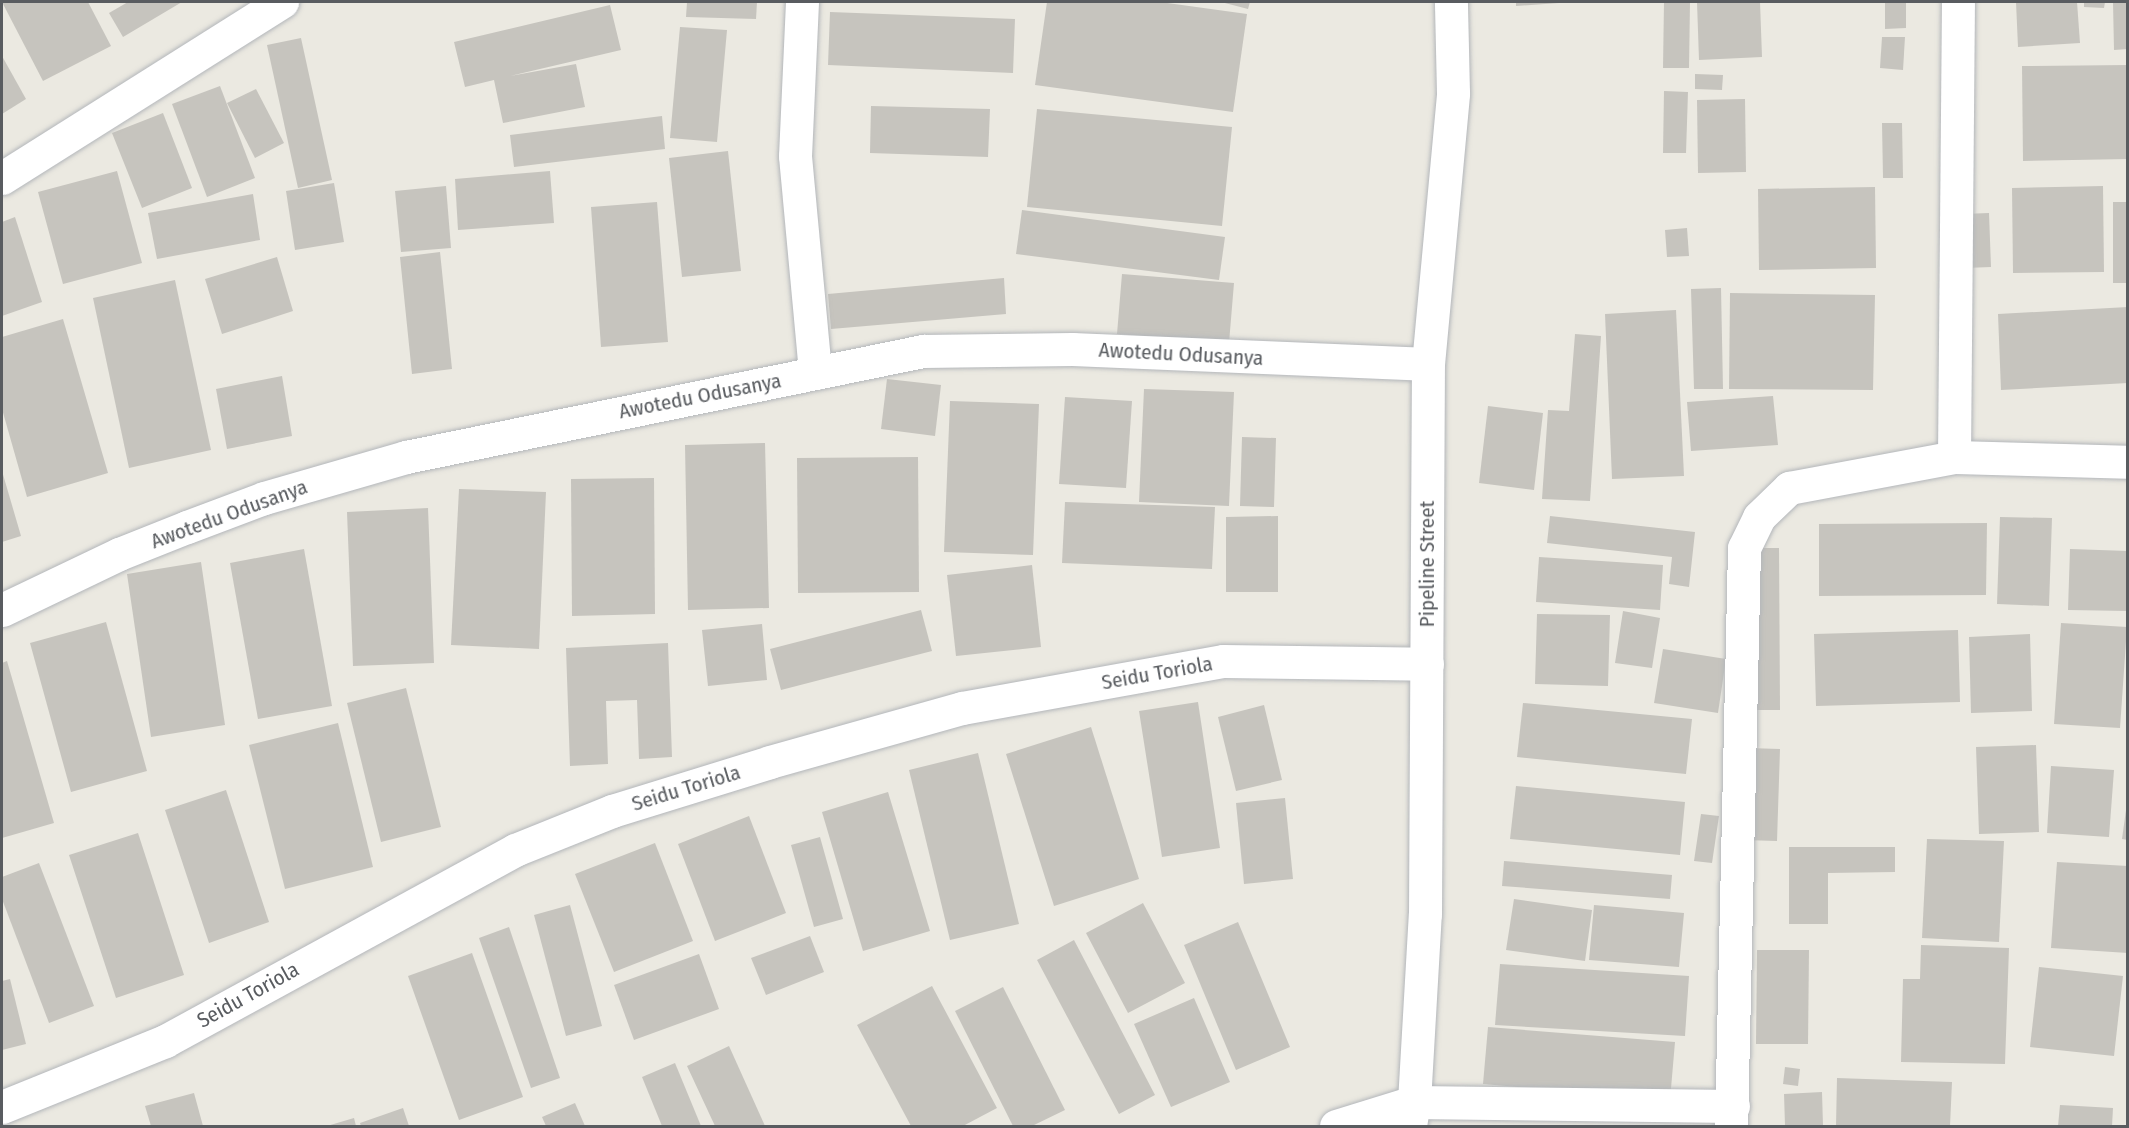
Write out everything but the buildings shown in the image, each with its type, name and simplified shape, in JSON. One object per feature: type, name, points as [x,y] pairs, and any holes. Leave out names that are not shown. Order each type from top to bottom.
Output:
[{"type":"street","points":[[2,178],[282,2]]},
{"type":"street","points":[[801,2],[795,156],[815,373]]},
{"type":"street","name":"Pipeline Street","points":[[1412,1114],[1425,914],[1428,364],[1453,93],[1450,2]]},
{"type":"street","points":[[1954,457],[1958,2]]},
{"type":"street","name":"Awotedu Odusanya","points":[[2,610],[118,554],[275,495],[406,457],[923,351],[1072,349],[1428,364]]},
{"type":"street","points":[[1336,1126],[1412,1114],[1732,1116],[1744,548],[1759,517],[1789,488],[1954,457],[2127,462]]},
{"type":"street","name":"Seidu Toriola","points":[[2,1107],[165,1041],[515,849],[635,804],[770,762],[962,708],[1211,663],[1427,664]]}]
